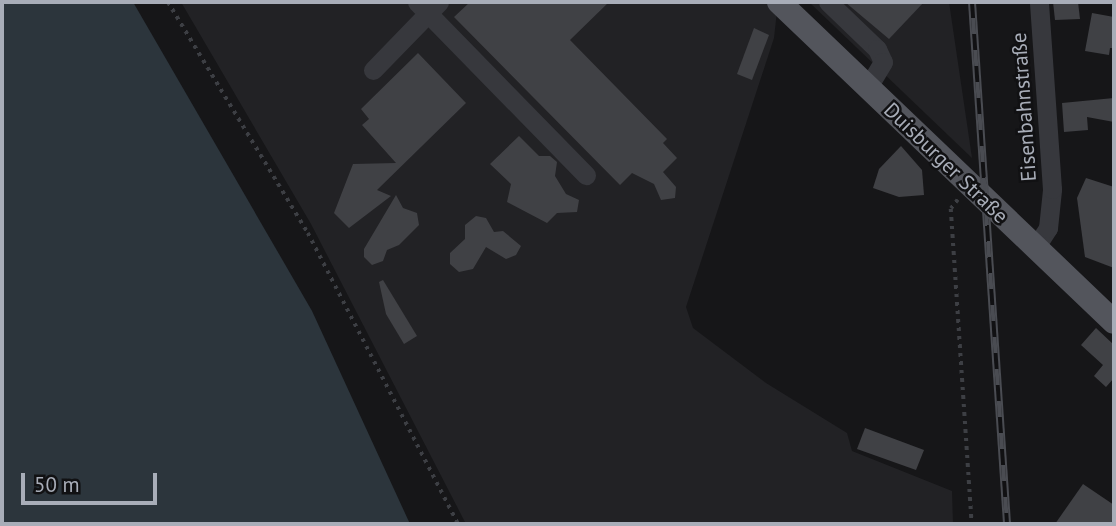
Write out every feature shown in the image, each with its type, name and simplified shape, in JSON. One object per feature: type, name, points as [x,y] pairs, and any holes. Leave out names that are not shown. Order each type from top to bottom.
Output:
[{"type":"main road","name":"Duisburger Straße","points":[[779,2],[1114,322]]},
{"type":"street","points":[[828,2],[877,49],[883,62],[868,87]]},
{"type":"street","name":"Eisenbahnstraße","points":[[1035,248],[1048,228],[1052,190],[1039,2]]},
{"type":"street","points":[[373,70],[428,5],[586,175]]},
{"type":"path","points":[[168,2],[309,233],[458,524]]},
{"type":"path","points":[[968,185],[951,209],[972,524]]},
{"type":"shaded area","points":[[2,2],[133,2],[312,311],[410,524],[2,524]]},
{"type":"shaded area","points":[[181,2],[778,2],[774,38],[686,307],[693,328],[766,383],[847,433],[852,451],[952,491],[953,524],[466,524],[311,224]]},
{"type":"shaded area","points":[[809,2],[949,2],[972,158]]},
{"type":"building","points":[[470,2],[609,2],[570,40],[667,139],[663,143],[677,158],[663,172],[676,187],[675,198],[661,200],[654,184],[632,173],[620,185],[454,17]]},
{"type":"building","points":[[845,2],[924,2],[889,39]]},
{"type":"building","points":[[1053,2],[1078,2],[1080,19],[1055,20]]},
{"type":"building","points":[[1092,13],[1114,17],[1114,48],[1110,48],[1109,55],[1085,51]]},
{"type":"building","points":[[754,28],[769,35],[752,80],[737,74]]},
{"type":"building","points":[[418,53],[466,103],[377,190],[391,196],[349,228],[334,213],[353,164],[396,163],[362,125],[369,119],[361,109]]},
{"type":"building","points":[[1114,98],[1114,122],[1087,117],[1088,130],[1064,132],[1062,103]]},
{"type":"building","points":[[519,136],[539,156],[550,156],[557,162],[555,176],[566,194],[579,200],[577,212],[557,213],[547,223],[507,202],[511,184],[490,164]]},
{"type":"building","points":[[901,146],[922,170],[924,195],[899,197],[873,188],[879,169]]},
{"type":"building","points":[[1086,178],[1114,187],[1114,268],[1085,257],[1077,198]]},
{"type":"building","points":[[396,195],[403,208],[417,213],[419,225],[399,245],[387,250],[383,261],[372,265],[364,257],[364,249]]},
{"type":"building","points":[[476,216],[486,218],[494,232],[503,231],[521,246],[516,255],[506,259],[486,247],[473,269],[459,272],[450,264],[450,253],[465,239],[465,225]]},
{"type":"building","points":[[383,280],[417,336],[404,344],[386,314],[379,282]]},
{"type":"building","points":[[1096,328],[1114,345],[1114,378],[1106,387],[1094,376],[1103,365],[1081,345]]},
{"type":"building","points":[[865,428],[924,450],[916,470],[857,449]]},
{"type":"building","points":[[1083,484],[1114,505],[1114,524],[1055,524]]},
{"type":"railway","points":[[972,2],[1007,524]]}]
